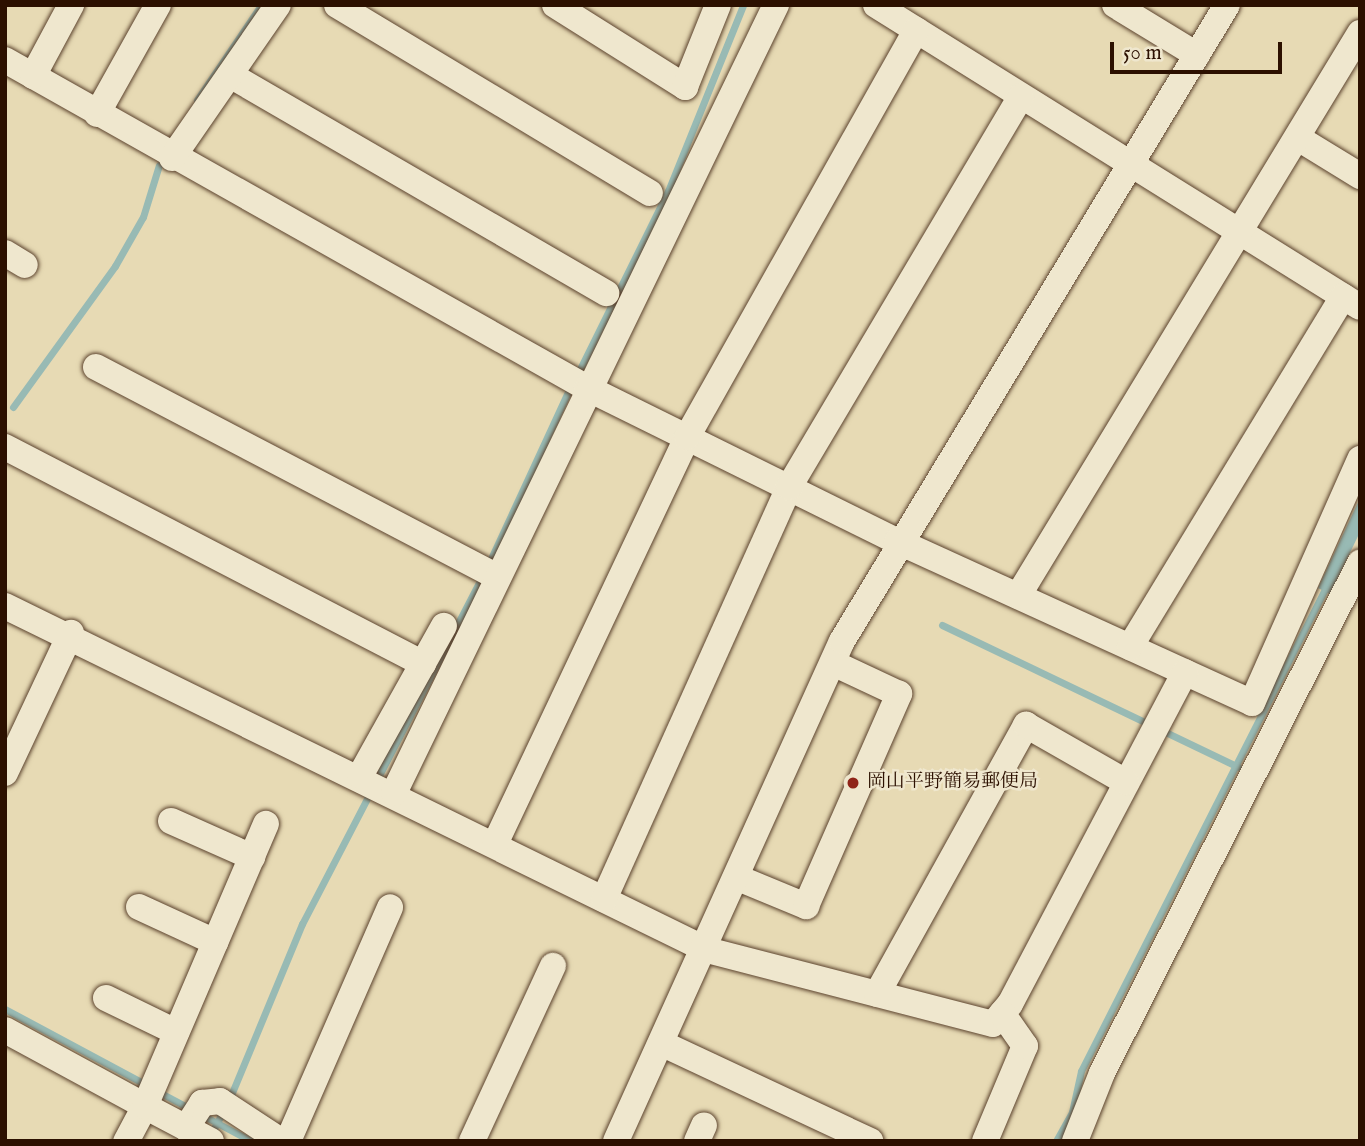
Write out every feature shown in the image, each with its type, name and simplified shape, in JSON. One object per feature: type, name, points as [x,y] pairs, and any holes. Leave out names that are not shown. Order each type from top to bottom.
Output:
[{"type":"street","points":[[33,76],[71,5]]},
{"type":"street","points":[[97,114],[158,5]]},
{"type":"street","points":[[172,159],[278,5]]},
{"type":"street","points":[[337,5],[650,193]]},
{"type":"street","points":[[555,5],[685,87],[718,5]]},
{"type":"street","points":[[377,785],[488,573],[577,382],[776,5]]},
{"type":"street","points":[[876,5],[1131,167],[1351,302],[1130,647]]},
{"type":"street","points":[[1115,5],[1197,55]]},
{"type":"street","points":[[616,1141],[707,950],[832,663],[897,541],[1131,167],[1227,5]]},
{"type":"street","points":[[495,844],[687,437],[916,30]]},
{"type":"street","points":[[1018,596],[1238,233],[1356,45]]},
{"type":"street","points":[[5,60],[172,159],[577,382],[897,541],[1252,703],[1360,459]]},
{"type":"street","points":[[230,75],[606,293]]},
{"type":"street","points":[[604,899],[789,487],[1021,97]]},
{"type":"street","points":[[1298,138],[1360,176]]},
{"type":"street","points":[[96,367],[488,573]]},
{"type":"street","points":[[5,447],[423,664]]},
{"type":"street","points":[[1075,1141],[1102,1073],[1360,563]]},
{"type":"street","points":[[5,606],[71,634],[707,950],[993,1024],[1002,1013],[1185,672]]},
{"type":"street","points":[[377,785],[423,664],[444,626]]},
{"type":"street","points":[[5,773],[71,634]]},
{"type":"street","points":[[738,878],[806,906],[899,694],[832,663]]},
{"type":"street","points":[[877,994],[1026,724],[1126,782]]},
{"type":"street","points":[[171,821],[252,857]]},
{"type":"street","points":[[126,1141],[150,1093],[266,824]]},
{"type":"street","points":[[139,907],[215,942]]},
{"type":"street","points":[[288,1141],[390,907]]},
{"type":"street","points":[[472,1141],[553,966]]},
{"type":"street","points":[[106,998],[176,1032]]},
{"type":"street","points":[[985,1141],[1025,1046],[1002,1013]]},
{"type":"street","points":[[5,1030],[205,1120],[281,1141]]},
{"type":"street","points":[[663,1044],[870,1141]]},
{"type":"water","points":[[1360,498],[1360,532],[1330,594],[1318,588]]},
{"type":"waterway","points":[[197,100],[261,5]]},
{"type":"waterway","points":[[577,375],[668,191],[743,5]]},
{"type":"waterway","points":[[13,407],[115,266],[143,217],[159,165]]},
{"type":"waterway","points":[[488,565],[571,385]]},
{"type":"waterway","points":[[229,1100],[302,924],[483,575]]},
{"type":"waterway","points":[[1056,1141],[1072,1112],[1081,1071],[1327,585]]},
{"type":"waterway","points":[[942,625],[1238,767]]},
{"type":"waterway","points":[[5,1009],[147,1085]]},
{"type":"waterway","points":[[157,1091],[251,1141]]},
{"type":"waterway","points":[[211,1134],[224,1110]]},
{"type":"place","name":"岡山平野簡易郵便局","points":[[853,783]]}]
